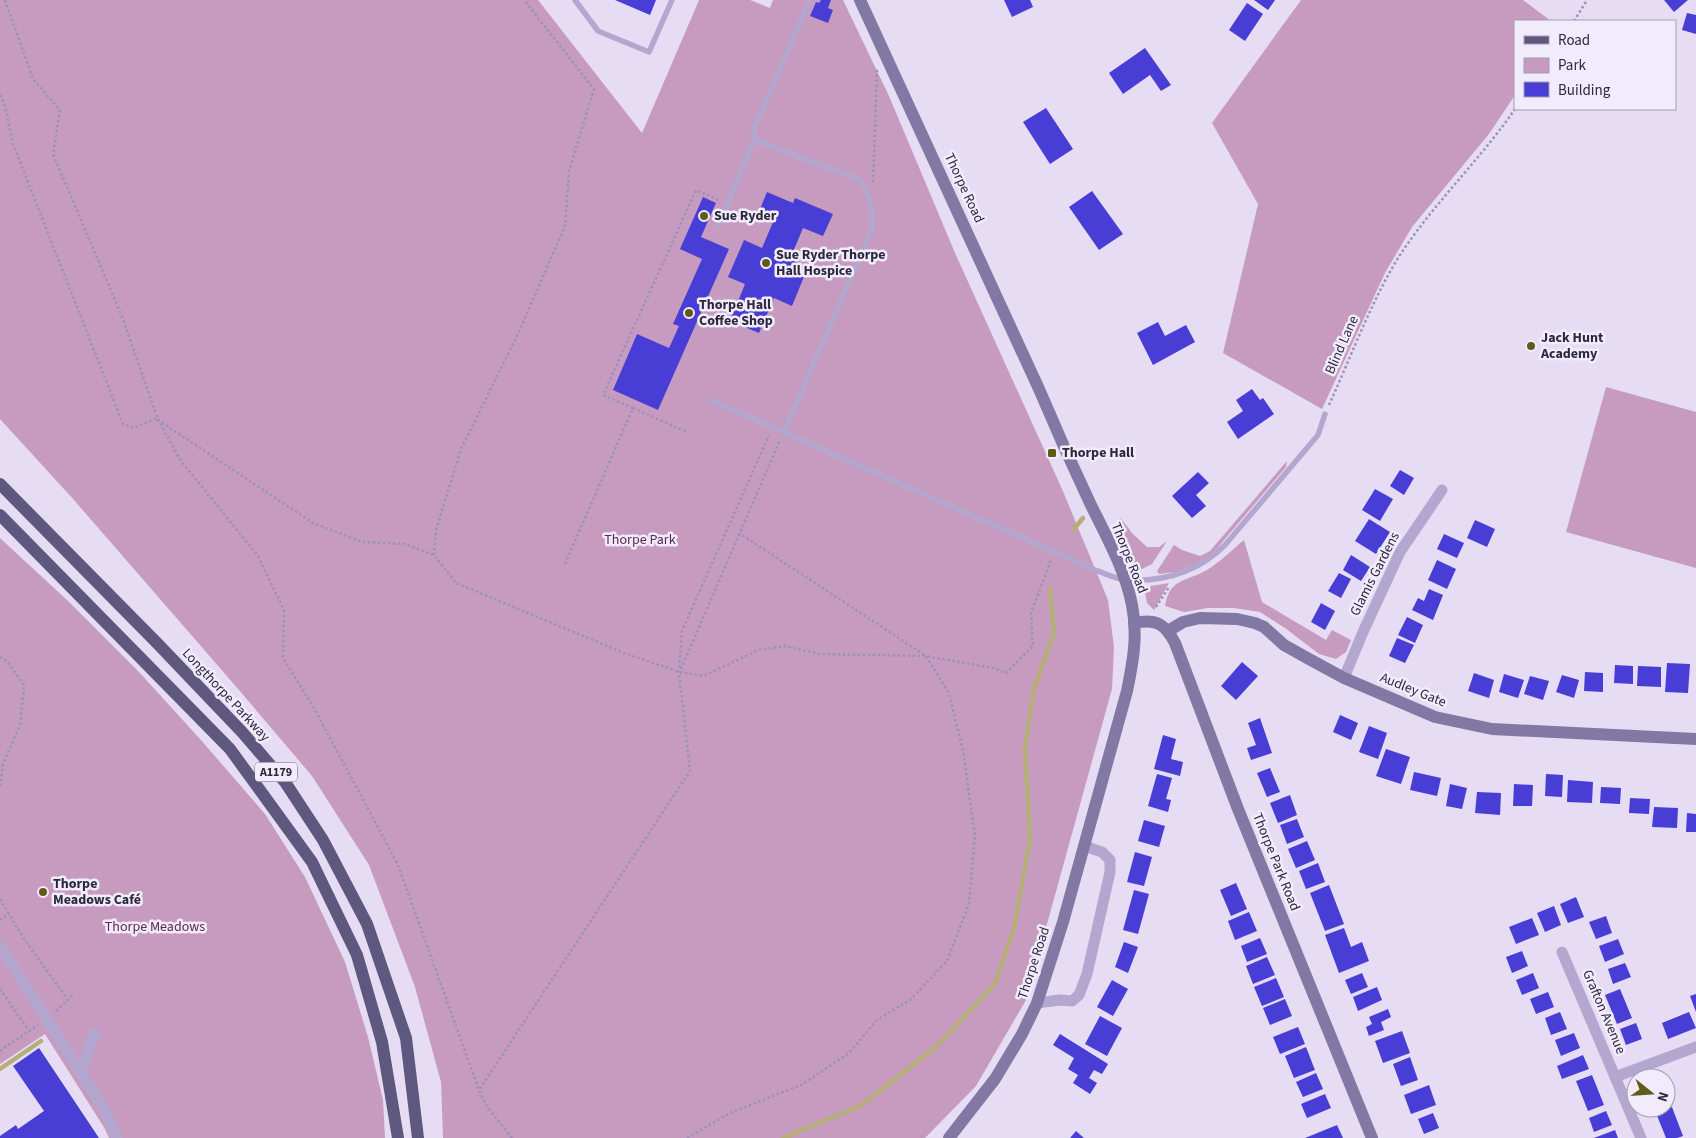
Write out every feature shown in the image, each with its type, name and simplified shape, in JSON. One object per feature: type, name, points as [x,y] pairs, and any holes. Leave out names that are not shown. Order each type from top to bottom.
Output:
[{"type":"main road","name":"Longthorpe Parkway","points":[[0,484],[157,642],[242,732],[285,782],[323,840],[368,924],[406,1038],[418,1138]]},
{"type":"main road","name":"A1179","points":[[0,515],[230,749],[312,862],[357,955],[382,1042],[398,1138]]},
{"type":"street","name":"Thorpe Road","points":[[860,0],[1039,388],[1063,447],[1112,550],[1125,580],[1132,605],[1134,624],[1134,655],[1127,691],[1063,922],[1037,1003],[1016,1046],[995,1079],[949,1138]]},
{"type":"street","name":"Glamis Gardens","points":[[1344,678],[1400,552],[1442,490]]},
{"type":"street","name":"Audley Gate","points":[[1168,631],[1183,622],[1200,618],[1237,619],[1255,623],[1264,627],[1284,645],[1344,678],[1435,717],[1492,729],[1696,739]]},
{"type":"street","points":[[1134,624],[1145,621],[1155,622],[1168,631]]},
{"type":"street","name":"Thorpe Park Road","points":[[1168,631],[1180,654],[1238,809],[1372,1138]]},
{"type":"street","points":[[1037,1003],[1060,1000],[1072,1001],[1079,995],[1088,974],[1108,882],[1110,860],[1102,852],[1084,846]]},
{"type":"street","points":[[0,946],[48,1018],[106,1112],[117,1138]]},
{"type":"street","name":"Grafton Avenue","points":[[1562,952],[1641,1138]]},
{"type":"street","points":[[81,1071],[95,1033]]},
{"type":"street","points":[[1615,1077],[1696,1047]]},
{"type":"lane","points":[[575,0],[598,31],[649,52],[672,0]]},
{"type":"lane","points":[[784,432],[872,229],[872,208],[868,193],[860,180],[760,142],[755,138],[753,131],[810,0]]},
{"type":"lane","points":[[718,226],[755,138]]},
{"type":"lane","points":[[711,400],[1093,569],[1125,580],[1164,578],[1195,568],[1212,558],[1318,435],[1325,414]]},
{"type":"path","points":[[5,0],[33,79],[60,110],[53,154],[123,319],[158,420],[181,461],[258,556],[281,602],[284,610],[283,658],[314,708],[398,865],[479,1090],[486,1105],[512,1138]]},
{"type":"path","points":[[434,555],[436,530],[461,449],[518,334],[565,226],[569,172],[594,89],[524,0]]},
{"type":"path","points":[[1575,20],[1587,0]]},
{"type":"path","points":[[872,208],[877,58],[885,52]]},
{"type":"path","points":[[0,95],[4,102],[13,144],[123,424],[134,428],[157,418],[313,523],[363,542],[405,544],[434,555],[456,582],[624,653],[679,672],[703,676],[759,650],[785,646],[819,654],[926,656],[993,668],[1006,673],[1033,646],[1031,612],[1054,552]]},
{"type":"path","name":"Blind Lane","points":[[1325,414],[1363,328],[1400,254],[1433,211],[1495,138],[1514,110]]},
{"type":"path","points":[[687,432],[603,395],[696,190],[727,203]]},
{"type":"path","points":[[565,564],[633,408]]},
{"type":"path","points":[[479,1090],[690,771],[679,672],[682,631],[773,427]]},
{"type":"path","points":[[679,672],[784,432]]},
{"type":"path","points":[[687,1138],[730,1113],[803,1084],[849,1053],[877,1020],[910,1000],[946,961],[969,904],[975,836],[964,751],[949,693],[926,656],[739,533]]},
{"type":"path","points":[[1156,607],[1178,574]]},
{"type":"path","points":[[0,657],[8,662],[24,685],[20,725],[4,764],[0,786]]},
{"type":"path","points":[[0,899],[24,939],[68,1000]]},
{"type":"path","points":[[0,920],[9,914]]},
{"type":"path","points":[[0,989],[29,1031]]},
{"type":"path","points":[[0,1051],[48,1018],[73,995]]},
{"type":"green space","name":"Thorpe Park","points":[[0,0],[538,0],[642,133],[699,0],[750,0],[770,8],[773,0],[843,0],[889,96],[955,253],[1062,489],[1108,600],[1114,647],[1112,689],[1026,1000],[976,1086],[925,1138],[443,1138],[441,1082],[415,987],[369,865],[312,776],[74,500],[0,419]]},
{"type":"green space","points":[[1301,0],[1523,0],[1550,20],[1514,20],[1514,96],[1489,134],[1412,227],[1385,273],[1322,409],[1223,353],[1258,204],[1212,123]]},
{"type":"green space","points":[[1606,387],[1696,412],[1696,568],[1566,532]]},
{"type":"green space","points":[[1287,461],[1286,467],[1214,552],[1196,564],[1176,572],[1159,574],[1157,571],[1174,545],[1200,556],[1210,551]]},
{"type":"green space","points":[[1120,517],[1132,533],[1147,547],[1159,547],[1167,541],[1152,564],[1136,572],[1123,537]]},
{"type":"green space","name":"Thorpe Meadows","points":[[0,538],[68,601],[139,672],[265,814],[305,877],[345,962],[368,1037],[383,1100],[385,1138],[109,1138],[45,1034],[0,1064]]},
{"type":"green space","points":[[1244,540],[1262,602],[1326,640],[1332,630],[1351,640],[1346,652],[1336,659],[1319,654],[1260,612],[1234,608],[1208,608],[1184,612],[1165,606],[1167,597],[1175,585],[1207,570]]},
{"type":"green space","points":[[1169,583],[1154,610],[1147,603],[1145,593],[1151,586]]},
{"type":"building","points":[[615,0],[656,0],[650,15]]},
{"type":"building","points":[[821,0],[831,0],[828,8],[833,10],[828,23],[810,16],[816,2],[819,3]]},
{"type":"building","points":[[1004,0],[1030,0],[1033,7],[1012,17]]},
{"type":"building","points":[[1254,0],[1275,0],[1268,10]]},
{"type":"building","points":[[1664,0],[1688,0],[1674,12]]},
{"type":"building","points":[[1247,3],[1263,14],[1245,41],[1229,30]]},
{"type":"building","points":[[1687,13],[1696,15],[1696,34],[1682,30]]},
{"type":"building","points":[[1145,48],[1171,85],[1161,91],[1150,75],[1123,94],[1109,73]]},
{"type":"building","points":[[1046,108],[1073,149],[1050,164],[1023,122]]},
{"type":"building","points":[[1092,191],[1123,234],[1099,250],[1069,207]]},
{"type":"building","name":"Sue Ryder Thorpe Hall Hospice","points":[[767,192],[793,203],[795,198],[833,214],[823,236],[803,228],[790,259],[808,267],[792,306],[774,298],[759,333],[730,321],[745,284],[728,277],[744,240],[762,248],[776,215],[760,209]]},
{"type":"building","points":[[703,197],[716,203],[701,237],[729,249],[658,410],[613,390],[637,334],[669,348],[679,326],[673,324],[702,259],[680,249]]},
{"type":"building","points":[[1158,322],[1165,336],[1186,325],[1195,342],[1153,365],[1137,333]]},
{"type":"building","points":[[1252,389],[1260,400],[1263,398],[1274,414],[1238,439],[1227,422],[1243,411],[1236,400]]},
{"type":"building","points":[[1400,470],[1414,478],[1404,495],[1390,486]]},
{"type":"building","points":[[1198,472],[1209,483],[1196,495],[1206,506],[1192,518],[1172,496]]},
{"type":"building","points":[[1375,489],[1393,499],[1380,521],[1362,510]]},
{"type":"building","points":[[1369,519],[1390,532],[1376,554],[1355,541]]},
{"type":"building","points":[[1475,520],[1495,529],[1487,547],[1467,538]]},
{"type":"building","points":[[1444,534],[1464,543],[1457,558],[1437,549]]},
{"type":"building","points":[[1351,555],[1370,567],[1361,581],[1343,570]]},
{"type":"building","points":[[1437,560],[1456,569],[1447,589],[1428,580]]},
{"type":"building","points":[[1339,573],[1351,579],[1341,598],[1328,591]]},
{"type":"building","points":[[1429,589],[1443,595],[1433,620],[1412,610],[1418,598],[1424,601]]},
{"type":"building","points":[[1321,603],[1335,611],[1325,630],[1311,622]]},
{"type":"building","points":[[1407,617],[1423,625],[1415,643],[1398,635]]},
{"type":"building","points":[[1397,638],[1414,645],[1405,663],[1389,656]]},
{"type":"building","points":[[1242,662],[1258,676],[1236,700],[1221,686]]},
{"type":"building","points":[[1667,663],[1690,664],[1688,693],[1665,692]]},
{"type":"building","points":[[1615,665],[1633,666],[1633,684],[1614,683]]},
{"type":"building","points":[[1638,666],[1661,667],[1661,687],[1637,686]]},
{"type":"building","points":[[1585,672],[1603,673],[1603,692],[1584,691]]},
{"type":"building","points":[[1474,673],[1494,680],[1489,698],[1468,691]]},
{"type":"building","points":[[1504,674],[1524,680],[1518,698],[1499,692]]},
{"type":"building","points":[[1562,675],[1579,680],[1574,698],[1556,692]]},
{"type":"building","points":[[1530,676],[1549,681],[1543,700],[1524,694]]},
{"type":"building","points":[[1340,715],[1358,723],[1351,740],[1333,732]]},
{"type":"building","points":[[1260,718],[1272,753],[1251,760],[1247,748],[1256,745],[1248,723]]},
{"type":"building","points":[[1369,726],[1387,733],[1378,759],[1359,752]]},
{"type":"building","points":[[1163,735],[1176,739],[1171,759],[1183,762],[1180,776],[1154,769]]},
{"type":"building","points":[[1386,749],[1410,757],[1401,784],[1376,776]]},
{"type":"building","points":[[1270,768],[1280,792],[1267,797],[1257,773]]},
{"type":"building","points":[[1414,772],[1441,778],[1437,796],[1410,790]]},
{"type":"building","points":[[1157,774],[1172,778],[1166,799],[1171,800],[1168,812],[1148,806]]},
{"type":"building","points":[[1546,774],[1563,775],[1562,797],[1545,796]]},
{"type":"building","points":[[1568,780],[1593,782],[1592,803],[1567,802]]},
{"type":"building","points":[[1450,784],[1467,788],[1462,809],[1446,806]]},
{"type":"building","points":[[1514,784],[1533,785],[1532,806],[1513,806]]},
{"type":"building","points":[[1601,787],[1621,788],[1620,804],[1600,803]]},
{"type":"building","points":[[1477,792],[1501,793],[1500,815],[1475,813]]},
{"type":"building","points":[[1290,795],[1297,815],[1278,823],[1270,803]]},
{"type":"building","points":[[1630,798],[1650,799],[1649,814],[1629,813]]},
{"type":"building","points":[[1654,807],[1678,808],[1677,828],[1652,827]]},
{"type":"building","points":[[1687,813],[1696,814],[1696,832],[1686,832]]},
{"type":"building","points":[[1297,819],[1304,837],[1287,844],[1280,825]]},
{"type":"building","points":[[1144,820],[1165,826],[1159,847],[1138,841]]},
{"type":"building","points":[[1307,841],[1315,860],[1296,868],[1288,849]]},
{"type":"building","points":[[1135,852],[1152,857],[1144,886],[1127,882]]},
{"type":"building","points":[[1318,863],[1325,882],[1306,889],[1299,871]]},
{"type":"building","points":[[1236,883],[1247,909],[1231,916],[1220,890]]},
{"type":"building","points":[[1329,885],[1344,924],[1325,931],[1310,893]]},
{"type":"building","points":[[1134,890],[1149,894],[1138,934],[1123,930]]},
{"type":"building","points":[[1576,897],[1584,917],[1568,923],[1560,904]]},
{"type":"building","points":[[1554,906],[1561,925],[1545,932],[1537,913]]},
{"type":"building","points":[[1249,912],[1257,931],[1235,940],[1228,921]]},
{"type":"building","points":[[1606,916],[1612,933],[1596,939],[1589,922]]},
{"type":"building","points":[[1532,918],[1539,935],[1516,944],[1509,927]]},
{"type":"building","points":[[1344,928],[1351,947],[1362,942],[1369,961],[1339,973],[1325,935]]},
{"type":"building","points":[[1260,938],[1267,954],[1247,962],[1241,946]]},
{"type":"building","points":[[1618,939],[1624,954],[1605,962],[1599,946]]},
{"type":"building","points":[[1124,942],[1138,947],[1128,973],[1115,967]]},
{"type":"building","points":[[1522,951],[1528,966],[1512,973],[1506,957]]},
{"type":"building","points":[[1267,957],[1275,975],[1253,984],[1246,966]]},
{"type":"building","points":[[1625,963],[1631,977],[1613,984],[1608,969]]},
{"type":"building","points":[[1362,973],[1368,987],[1351,994],[1345,980]]},
{"type":"building","points":[[1533,973],[1539,988],[1522,995],[1516,980]]},
{"type":"building","points":[[1276,978],[1284,997],[1262,1006],[1254,987]]},
{"type":"building","points":[[1112,980],[1128,989],[1113,1016],[1097,1007]]},
{"type":"building","points":[[1377,987],[1382,1000],[1358,1011],[1353,997]]},
{"type":"building","points":[[1620,989],[1632,1018],[1617,1024],[1605,995]]},
{"type":"building","points":[[1548,992],[1554,1007],[1536,1014],[1530,999]]},
{"type":"building","points":[[1696,994],[1696,1012],[1690,996]]},
{"type":"building","points":[[1285,999],[1292,1016],[1270,1025],[1263,1008]]},
{"type":"building","points":[[1388,1009],[1391,1017],[1381,1022],[1384,1030],[1369,1036],[1366,1027],[1372,1024],[1369,1017]]},
{"type":"building","points":[[1560,1012],[1567,1029],[1551,1035],[1545,1018]]},
{"type":"building","points":[[1689,1012],[1696,1028],[1668,1039],[1662,1023]]},
{"type":"building","points":[[1100,1016],[1122,1028],[1107,1056],[1085,1044]]},
{"type":"building","points":[[1636,1023],[1642,1039],[1626,1045],[1620,1029]]},
{"type":"building","points":[[1298,1027],[1305,1044],[1280,1054],[1273,1037]]},
{"type":"building","points":[[1402,1031],[1410,1053],[1383,1063],[1375,1041]]},
{"type":"building","points":[[1574,1033],[1580,1048],[1561,1056],[1555,1040]]},
{"type":"building","points":[[1060,1034],[1108,1064],[1102,1074],[1094,1070],[1089,1078],[1097,1083],[1090,1094],[1073,1083],[1078,1075],[1068,1069],[1074,1058],[1053,1045]]},
{"type":"building","points":[[1306,1047],[1315,1070],[1294,1078],[1285,1056]]},
{"type":"building","points":[[39,1048],[99,1138],[0,1138],[0,1136],[16,1125],[18,1129],[44,1111],[13,1066]]},
{"type":"building","points":[[1583,1055],[1589,1069],[1562,1079],[1557,1066]]},
{"type":"building","points":[[1410,1057],[1418,1080],[1401,1086],[1393,1064]]},
{"type":"building","points":[[1316,1073],[1323,1089],[1303,1097],[1296,1082]]},
{"type":"building","points":[[1592,1075],[1604,1105],[1588,1111],[1576,1081]]},
{"type":"building","points":[[1429,1085],[1436,1105],[1411,1114],[1404,1095]]},
{"type":"building","points":[[1325,1094],[1331,1108],[1307,1118],[1301,1104]]},
{"type":"building","points":[[1606,1111],[1612,1125],[1594,1132],[1589,1118]]},
{"type":"building","points":[[1433,1113],[1439,1128],[1424,1134],[1418,1119]]},
{"type":"building","points":[[1658,1118],[1676,1118],[1683,1136],[1666,1138]]},
{"type":"building","points":[[1337,1125],[1343,1138],[1305,1138]]},
{"type":"building","points":[[1615,1130],[1618,1138],[1594,1138]]},
{"type":"building","points":[[1076,1131],[1084,1138],[1070,1138]]},
{"type":"waterway","points":[[1074,529],[1083,518]]},
{"type":"waterway","points":[[783,1138],[862,1105],[937,1046],[995,984],[1014,928],[1030,840],[1025,747],[1034,689],[1054,633],[1050,588]]},
{"type":"waterway","points":[[0,1069],[41,1041]]},
{"type":"place","name":"Sue Ryder","points":[[704,216]]},
{"type":"place","name":"Sue Ryder Thorpe Hall Hospice","points":[[766,263]]},
{"type":"place","name":"Thorpe Hall Coffee Shop","points":[[689,313]]},
{"type":"place","name":"Jack Hunt Academy","points":[[1531,346]]},
{"type":"place","name":"Thorpe Hall","points":[[1052,453]]},
{"type":"place","name":"Thorpe Meadows Café","points":[[43,892]]}]
